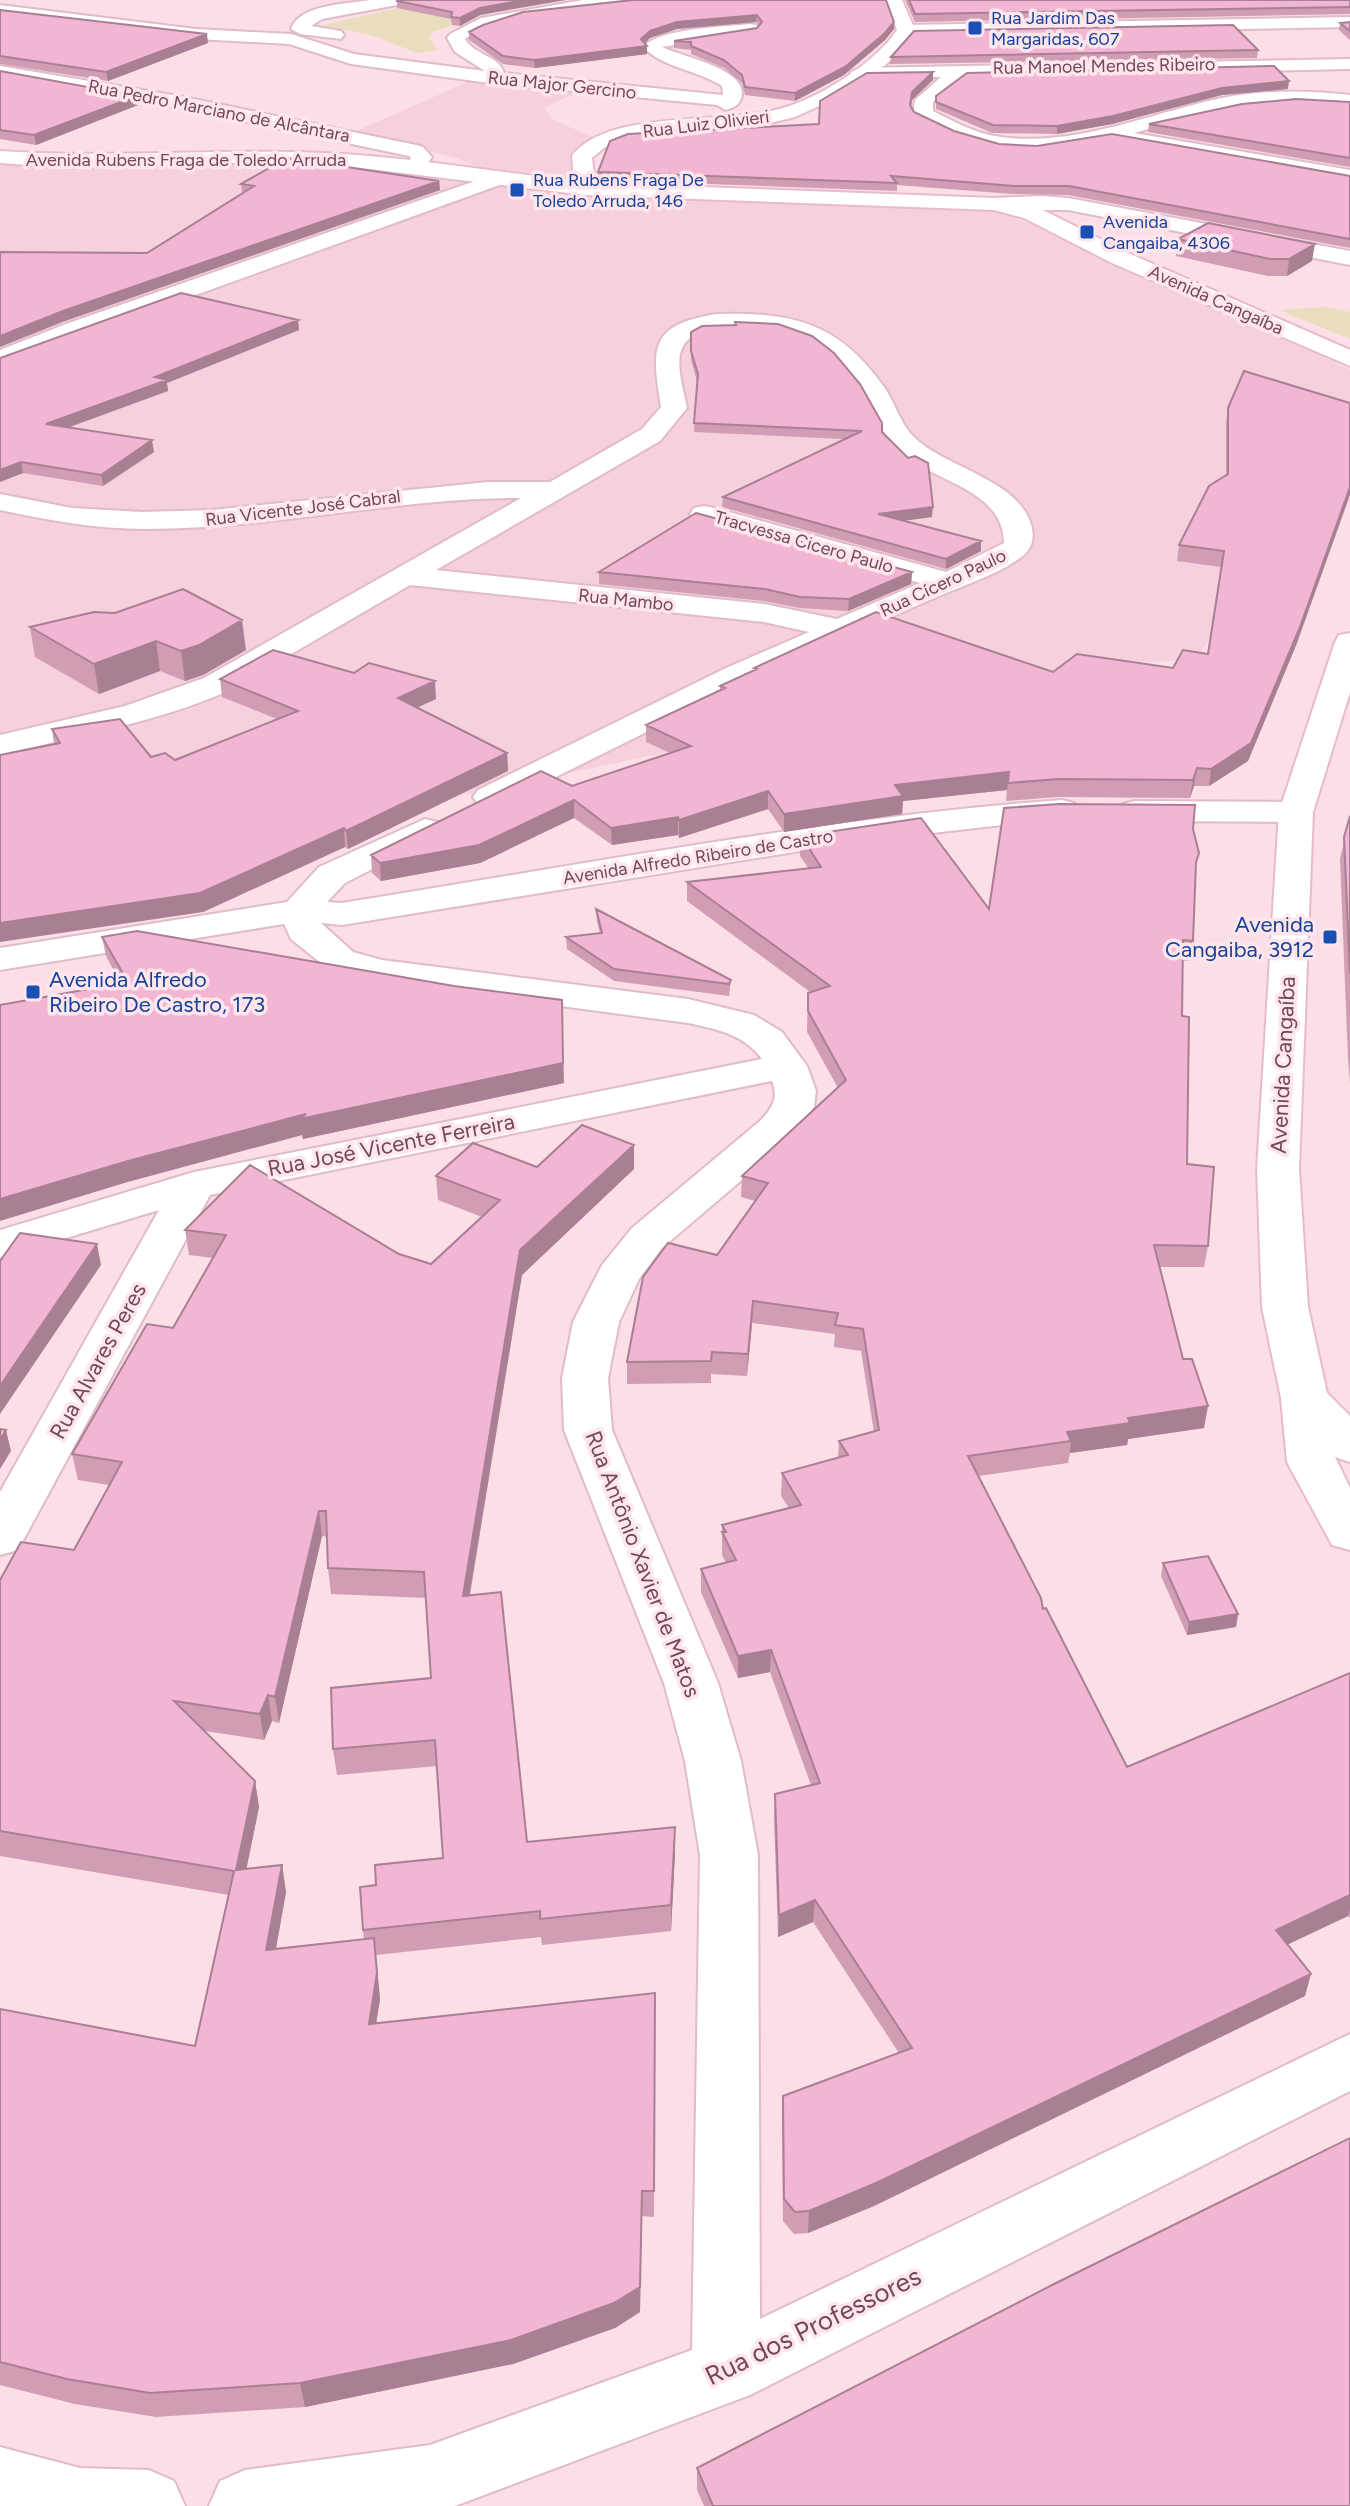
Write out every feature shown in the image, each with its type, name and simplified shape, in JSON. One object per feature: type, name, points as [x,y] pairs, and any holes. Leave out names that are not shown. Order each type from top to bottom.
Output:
[{"type":"street","points":[[295,34],[308,19],[397,0]]},
{"type":"street","points":[[489,77],[496,71],[493,67],[461,48],[456,38],[472,25],[520,15],[632,0]]},
{"type":"street","points":[[894,0],[906,30]]},
{"type":"street","points":[[1316,0],[1345,22]]},
{"type":"street","points":[[298,2],[331,12]]},
{"type":"street","points":[[0,10],[187,33],[295,34],[358,40],[397,62]]},
{"type":"street","points":[[247,35],[263,18]]},
{"type":"street","points":[[906,30],[1182,18],[1345,22]]},
{"type":"street","points":[[668,128],[731,101],[731,84],[715,73],[657,52],[653,47],[657,42],[750,29]]},
{"type":"street","points":[[859,73],[889,54],[906,30]]},
{"type":"street","points":[[295,34],[337,56],[397,62],[472,54]]},
{"type":"street","name":"Rua Major Gercino","points":[[397,62],[489,77],[731,101]]},
{"type":"street","points":[[1272,63],[1299,96]]},
{"type":"street","name":"Rua Manoel Mendes Ribeiro","points":[[859,73],[1272,63],[1350,64]]},
{"type":"street","points":[[963,69],[924,100],[923,114],[962,135],[1032,146],[1068,144],[1109,135],[1223,103],[1299,96],[1350,101]]},
{"type":"street","name":"Rua Pedro Marciano de Alcântara","points":[[0,71],[109,88],[416,151],[422,157],[415,167]]},
{"type":"street","name":"Rua Luiz Olivieri","points":[[585,189],[582,156],[590,146],[619,135],[758,120],[788,113],[820,99],[859,73]]},
{"type":"street","points":[[1109,135],[1350,176]]},
{"type":"street","name":"Avenida Rubens Fraga de Toledo Arruda","points":[[0,157],[70,162],[277,157],[415,167],[585,189],[994,204]]},
{"type":"street","points":[[0,359],[74,329],[498,179]]},
{"type":"street","points":[[994,204],[1068,204],[1350,258]]},
{"type":"street","name":"Avenida Cangaíba","points":[[994,204],[1031,213],[1120,258],[1350,359]]},
{"type":"street","points":[[1031,213],[1068,204]]},
{"type":"street","name":"Rua Cícero Paulo","points":[[0,745],[143,713],[181,701],[559,490],[651,435],[674,408],[670,387],[670,343],[677,333],[694,325],[724,320],[796,327],[816,334],[837,348],[876,394],[903,441],[919,455],[989,491],[1009,512],[1020,535],[1018,546],[1003,557],[737,675],[471,806]]},
{"type":"street","name":"Rua Vicente José Cabral","points":[[0,502],[68,516],[151,522],[302,512],[445,490],[502,487],[559,490]]},
{"type":"street","name":"Tracvessa Cicero Paulo","points":[[704,514],[950,582]]},
{"type":"street","name":"Rua Mambo","points":[[407,576],[764,613],[844,630]]},
{"type":"street","name":"Avenida Cangaíba","points":[[1350,642],[1344,683],[1296,812],[1278,1169],[1285,1307],[1305,1398],[1337,1453],[1350,1532]]},
{"type":"street","name":"Avenida Alfredo Ribeiro de Castro","points":[[0,959],[315,919],[958,818],[1097,811],[1296,812]]},
{"type":"street","points":[[315,919],[332,875],[443,820]]},
{"type":"street","name":"Avenida Alfredo Ribeiro de Castro","points":[[0,982],[315,919]]},
{"type":"street","name":"Rua Antônio Xavier de Matos","points":[[315,919],[340,960],[380,971],[688,1011],[740,1023],[768,1040],[787,1066],[796,1091],[794,1107],[775,1130],[647,1238],[618,1275],[596,1322],[585,1378],[588,1430],[691,1683],[713,1761],[729,1855],[726,2371]]},
{"type":"street","name":"Rua José Vicente Ferreira","points":[[0,1244],[194,1185],[787,1066]]},
{"type":"street","name":"Rua Alvares Peres","points":[[0,1537],[194,1185]]},
{"type":"street","name":"Rua dos Professores","points":[[245,2506],[430,2480],[726,2371],[1350,2061]]},
{"type":"street","points":[[0,2482],[80,2504],[149,2506]]},
{"type":"shaded area","points":[[435,0],[480,9],[487,15],[432,32],[429,38],[438,50],[417,53],[374,36],[323,25]]},
{"type":"shaded area","points":[[488,73],[595,85],[545,107],[551,119],[593,137],[583,183],[996,211],[1134,263],[1350,370],[1350,437],[1195,660],[1091,664],[457,796],[0,838],[0,159],[236,152],[492,172],[457,158],[352,133]]},
{"type":"shaded area","points":[[1325,307],[1350,312],[1350,339],[1279,310]]},
{"type":"building","points":[[398,0],[524,0],[480,8],[460,18],[451,17],[452,12]]},
{"type":"building","points":[[633,0],[886,0],[894,22],[845,67],[795,93],[745,87],[742,75],[724,60],[691,46],[691,42],[674,41],[757,28],[762,22],[757,15],[677,22],[650,31],[641,39],[647,46],[534,60],[503,56],[469,32],[523,12]]},
{"type":"building","points":[[909,0],[1350,0],[1350,7],[915,14]]},
{"type":"building","points":[[0,10],[207,34],[106,72],[0,56]]},
{"type":"building","points":[[1350,22],[1350,31],[1340,23]]},
{"type":"building","points":[[1233,25],[1258,50],[891,57],[914,31]]},
{"type":"building","points":[[1274,66],[1289,81],[1222,88],[1113,116],[1057,126],[993,125],[936,102],[936,96],[967,73]]},
{"type":"building","points":[[0,71],[137,96],[34,135],[0,130]]},
{"type":"building","points":[[933,72],[912,92],[910,105],[914,112],[954,131],[999,144],[1037,146],[1112,134],[1350,176],[1350,239],[1069,186],[1014,186],[891,176],[897,183],[598,172],[610,141],[628,134],[819,124],[820,101],[867,73]]},
{"type":"building","points":[[1296,99],[1350,102],[1350,158],[1149,124],[1242,104]]},
{"type":"building","points":[[287,158],[439,181],[63,311],[0,336],[0,252],[147,253],[254,186],[241,184]]},
{"type":"building","points":[[1208,223],[1315,244],[1289,259],[1270,259],[1178,239]]},
{"type":"building","points":[[181,293],[298,320],[155,377],[167,380],[46,424],[152,440],[101,475],[21,462],[0,470],[0,358]]},
{"type":"building","points":[[735,322],[778,324],[812,336],[834,353],[860,384],[882,423],[882,432],[908,458],[915,456],[928,463],[933,507],[878,514],[981,541],[946,559],[723,497],[862,431],[694,423],[698,374],[691,351],[691,332],[702,326],[736,325]]},
{"type":"building","points":[[1244,371],[1350,403],[1350,487],[1300,627],[1251,743],[1211,769],[1197,768],[1193,780],[1059,779],[1008,783],[1009,772],[895,785],[903,796],[784,814],[768,791],[679,820],[678,817],[611,828],[574,800],[479,845],[380,863],[371,855],[541,771],[572,786],[691,746],[646,725],[725,688],[720,686],[757,669],[754,668],[876,612],[1053,672],[1077,654],[1173,668],[1183,650],[1208,654],[1224,551],[1179,545],[1209,486],[1228,474],[1228,408]]},
{"type":"building","points":[[696,513],[912,572],[849,599],[800,597],[765,589],[599,572]]},
{"type":"building","points":[[183,589],[242,620],[199,645],[181,651],[156,641],[94,664],[30,627],[94,612],[115,613]]},
{"type":"building","points":[[273,650],[354,673],[369,663],[435,681],[398,698],[507,753],[346,831],[344,828],[200,893],[0,923],[0,755],[60,743],[52,729],[120,719],[151,757],[165,753],[175,760],[298,711],[220,679]]},
{"type":"building","points":[[1059,804],[1195,805],[1193,829],[1199,853],[1193,941],[1183,940],[1182,1016],[1189,1017],[1187,1164],[1214,1167],[1208,1246],[1154,1245],[1183,1359],[1192,1359],[1208,1406],[1128,1418],[1130,1423],[1067,1432],[1071,1441],[968,1456],[1041,1598],[1043,1609],[1046,1608],[1127,1767],[1350,1673],[1350,1895],[1276,1930],[1311,1974],[876,2183],[809,2211],[795,2212],[784,2199],[783,2096],[912,2048],[815,1900],[779,1915],[775,1794],[820,1783],[771,1650],[738,1656],[701,1569],[736,1560],[722,1532],[726,1532],[722,1525],[801,1505],[782,1473],[848,1455],[839,1441],[879,1430],[863,1329],[835,1325],[838,1313],[753,1301],[748,1354],[712,1352],[711,1361],[627,1362],[643,1277],[668,1243],[717,1255],[768,1183],[742,1176],[846,1080],[808,1011],[808,993],[830,986],[687,882],[821,867],[801,836],[921,818],[989,909],[1004,808]]},
{"type":"building","points":[[1350,816],[1350,974],[1344,837]]},
{"type":"building","points":[[596,909],[731,980],[729,984],[614,969],[566,937],[602,933]]},
{"type":"building","points":[[137,931],[454,986],[562,1000],[563,1063],[300,1119],[306,1114],[0,1199],[0,1005],[128,982],[102,937]]},
{"type":"building","points":[[582,1125],[634,1145],[520,1250],[463,1596],[501,1592],[527,1842],[675,1827],[671,1905],[540,1919],[540,1911],[363,1930],[360,1887],[376,1885],[375,1865],[443,1858],[435,1740],[333,1749],[331,1688],[431,1678],[424,1572],[328,1568],[326,1511],[319,1511],[275,1697],[268,1695],[260,1714],[174,1701],[255,1781],[236,1870],[282,1865],[266,1950],[374,1938],[377,1973],[369,2024],[655,1993],[654,2191],[642,2191],[640,2287],[614,2303],[511,2340],[300,2383],[150,2393],[67,2379],[0,2362],[0,2009],[195,2046],[234,1871],[0,1831],[0,1580],[21,1542],[74,1550],[122,1462],[72,1454],[147,1324],[173,1328],[226,1235],[185,1230],[250,1165],[399,1254],[431,1264],[500,1200],[436,1176],[473,1143],[537,1167]]},
{"type":"building","points":[[20,1233],[97,1244],[0,1386],[0,1261]]},
{"type":"building","points":[[1208,1556],[1238,1614],[1189,1622],[1163,1563]]},
{"type":"building","points":[[1350,2138],[1350,2506],[713,2506],[697,2468],[1054,2284]]},
{"type":"place","name":"Rua Jardim Das Margaridas, 607","points":[[975,28]]},
{"type":"place","name":"Rua Rubens Fraga De Toledo Arruda, 146","points":[[517,190]]},
{"type":"place","name":"Avenida Cangaiba, 4306","points":[[1087,232]]},
{"type":"place","name":"Avenida Cangaiba, 3912","points":[[1330,937]]},
{"type":"place","name":"Avenida Alfredo Ribeiro De Castro, 173","points":[[33,992]]}]
